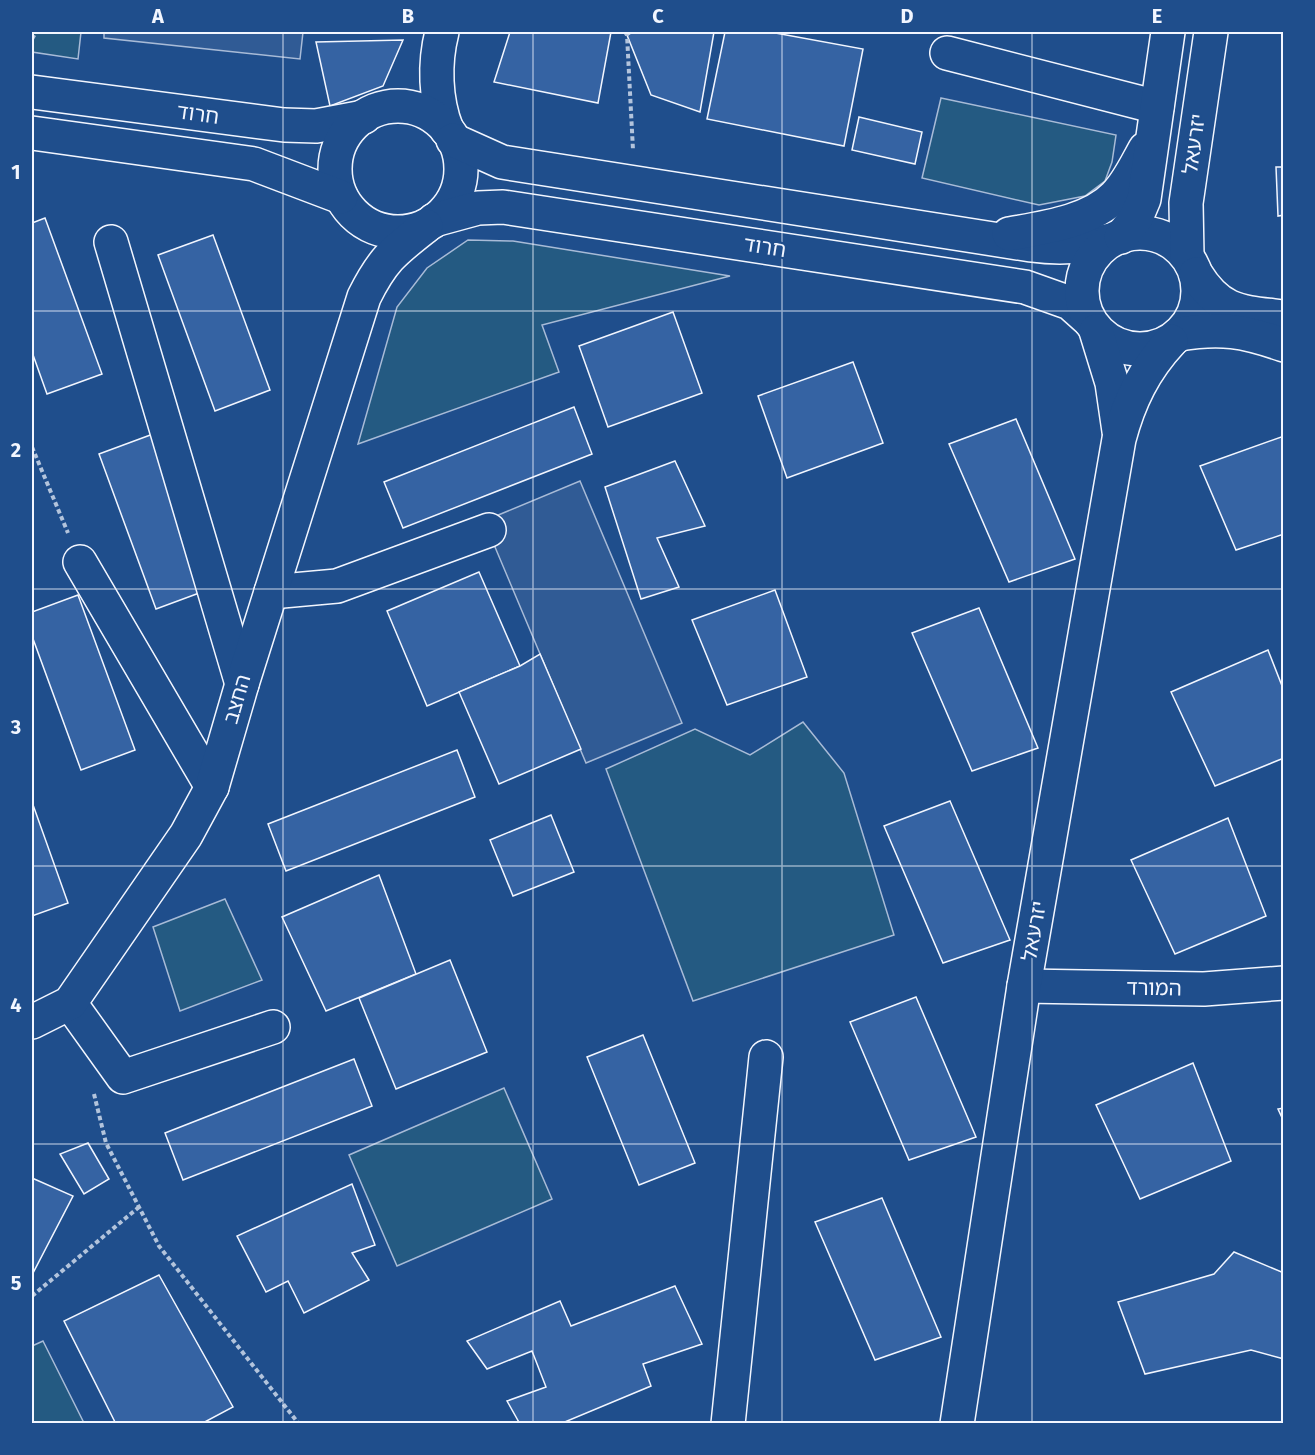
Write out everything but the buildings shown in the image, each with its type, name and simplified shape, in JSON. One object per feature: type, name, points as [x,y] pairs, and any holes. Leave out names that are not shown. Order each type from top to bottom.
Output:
[{"type":"street","name":"יזרעאל","points":[[1116,238],[1136,218],[1144,199],[1168,32]]},
{"type":"street","name":"יזרעאל","points":[[1192,265],[1186,203],[1211,32]]},
{"type":"street","points":[[442,35],[437,87],[440,110],[458,149],[461,171],[457,192],[444,213],[430,223],[404,233],[382,231],[368,225],[345,204],[334,171],[340,142],[353,124],[372,113],[413,82],[442,35]]},
{"type":"street","points":[[947,53],[1155,121],[1131,175],[1114,198],[1094,211],[1037,229],[987,238]]},
{"type":"street","name":"חרוד","points":[[32,92],[284,125],[316,126],[372,113]]},
{"type":"street","points":[[372,113],[392,106],[414,108],[431,116],[450,135]]},
{"type":"street","name":"חרוד","points":[[32,133],[254,164],[345,204]]},
{"type":"street","name":"חרוד","points":[[450,135],[502,162],[987,238],[1060,249],[1116,238]]},
{"type":"street","name":"החצב","points":[[345,204],[358,239],[362,289],[355,324]]},
{"type":"street","name":"חרוד","points":[[430,223],[478,208],[503,207],[1025,287],[1070,303],[1093,326]]},
{"type":"street","name":"החצב","points":[[32,1022],[70,1003],[186,835],[212,787],[355,324],[379,266],[395,250],[430,223]]},
{"type":"street","points":[[1284,317],[1226,306],[1209,296],[1192,265],[1172,242],[1151,234],[1130,233],[1116,238],[1095,253],[1084,270],[1081,294],[1093,326],[1113,344],[1132,349],[1152,349],[1175,338],[1211,329],[1235,331],[1284,345]]},
{"type":"street","points":[[111,242],[242,684]]},
{"type":"street","points":[[1175,338],[1194,314],[1198,295],[1192,265]]},
{"type":"street","name":"יזרעאל","points":[[1093,326],[1112,383],[1118,413],[1119,439]]},
{"type":"street","name":"יזרעאל","points":[[957,1424],[1024,986],[1119,439],[1127,410],[1140,381],[1175,338]]},
{"type":"street","points":[[271,592],[337,586],[489,530]]},
{"type":"street","points":[[80,562],[212,787]]},
{"type":"street","name":"המורד","points":[[1024,986],[1204,989],[1284,983]]},
{"type":"street","points":[[70,1003],[123,1077],[273,1027]]},
{"type":"street","points":[[728,1424],[766,1057]]},
{"type":"path","points":[[32,39],[36,32]]},
{"type":"path","points":[[630,182],[633,147],[626,33],[633,32]]},
{"type":"path","points":[[32,447],[80,562]]},
{"type":"path","points":[[92,1089],[106,1143],[159,1246],[299,1424]]},
{"type":"path","points":[[32,1296],[139,1207]]},
{"type":"shaded area","points":[[32,32],[81,32],[78,59],[32,52]]},
{"type":"shaded area","points":[[104,32],[303,32],[300,59],[104,38]]},
{"type":"shaded area","points":[[941,98],[1116,135],[1112,162],[1105,181],[1085,196],[1039,205],[922,178]]},
{"type":"shaded area","points":[[468,240],[513,241],[730,276],[542,325],[559,372],[358,444],[397,307],[427,268]]},
{"type":"shaded area","points":[[580,481],[682,723],[586,763],[484,521]]},
{"type":"shaded area","points":[[803,722],[844,773],[894,935],[693,1001],[606,769],[695,729],[750,755]]},
{"type":"shaded area","points":[[225,899],[262,980],[180,1011],[153,927]]},
{"type":"shaded area","points":[[504,1088],[552,1199],[397,1266],[349,1155]]},
{"type":"shaded area","points":[[43,1341],[84,1423],[32,1423],[32,1346]]}]
